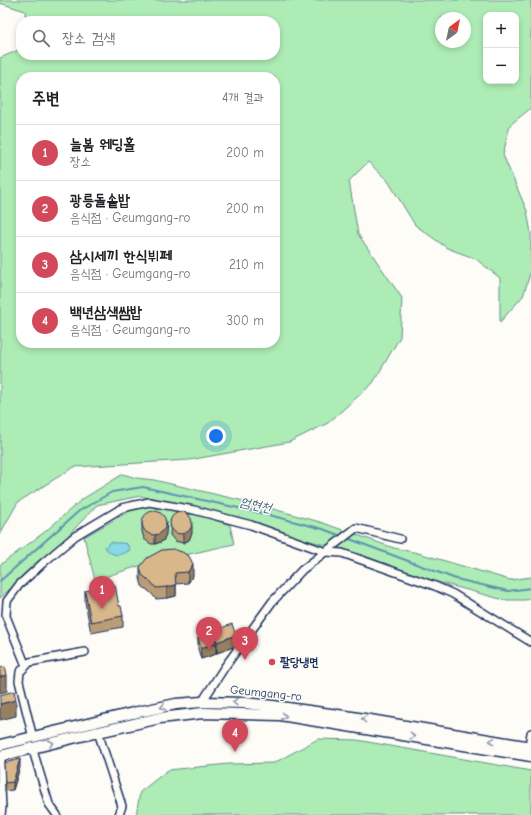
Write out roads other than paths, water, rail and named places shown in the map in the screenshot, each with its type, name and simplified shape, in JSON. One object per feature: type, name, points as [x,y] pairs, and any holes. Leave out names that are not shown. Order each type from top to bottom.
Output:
[{"type":"main road","name":"Geumgang-ro","points":[[0,752],[133,713],[176,704],[202,702],[244,703],[352,717],[530,750]]},
{"type":"main road","name":"Geumgang-ro","points":[[33,742],[98,732],[160,718],[203,713],[280,715],[530,750]]},
{"type":"street","points":[[26,666],[6,616],[7,601],[19,585],[75,536],[122,508],[149,502],[194,510],[251,525],[326,552],[342,553],[436,586],[453,594],[531,642]]},
{"type":"street","points":[[202,702],[224,668],[272,602],[302,570],[356,528],[400,539]]},
{"type":"street","points":[[57,815],[49,804],[19,681],[20,672],[30,662],[85,652]]},
{"type":"street","points":[[98,732],[122,806],[119,815]]},
{"type":"street","points":[[530,750],[531,733]]},
{"type":"street","points":[[0,752],[1,815]]},
{"type":"water","points":[[111,542],[127,544],[130,550],[120,554],[110,553],[105,547]]},
{"type":"waterway","name":"엄현천","points":[[0,581],[79,511],[112,492],[143,487],[261,513],[323,529],[341,536]]},
{"type":"waterway","name":"엄현천","points":[[347,538],[456,579],[508,591],[531,588]]},
{"type":"place","name":"늘봄 웨딩홀","points":[[102,609]]},
{"type":"place","name":"광릉돌솥밥","points":[[209,650]]},
{"type":"place","name":"삼시세끼 한식뷔페","points":[[245,660]]},
{"type":"place","name":"팔당냉면","points":[[272,662]]},
{"type":"place","name":"백년삼색쌈밥","points":[[235,752]]}]
